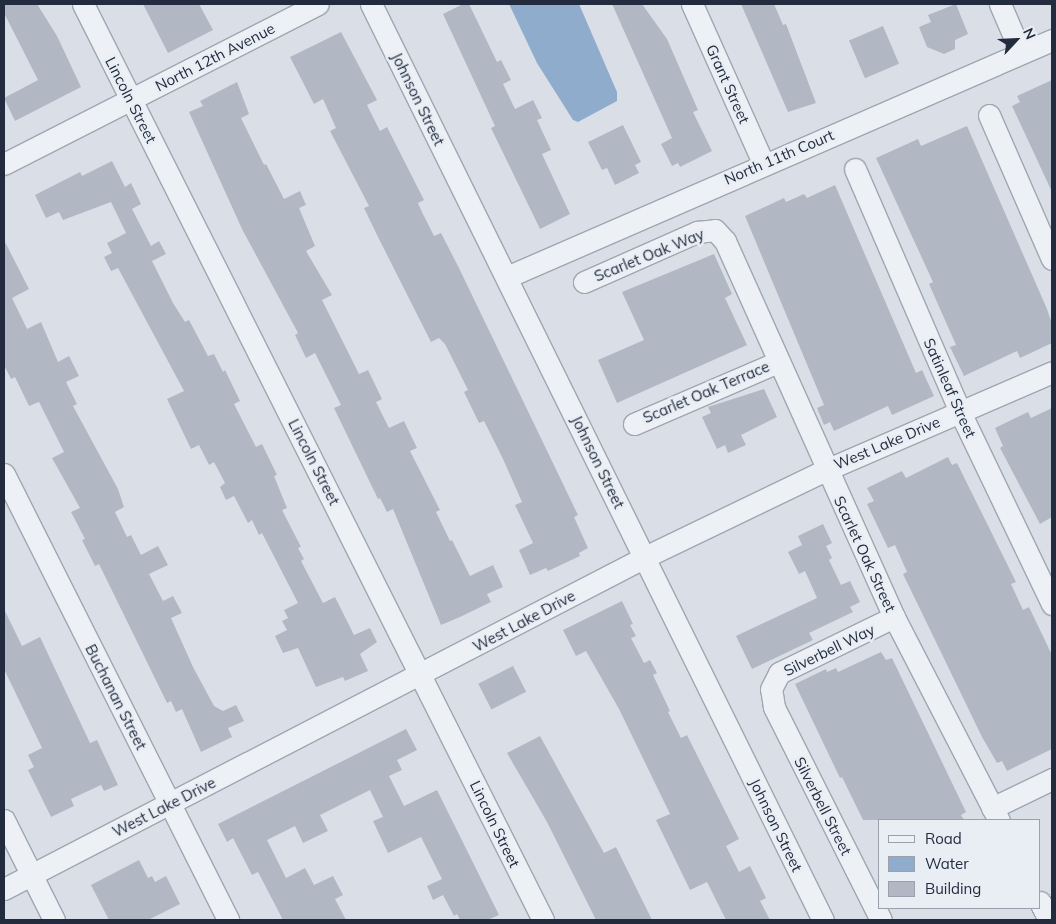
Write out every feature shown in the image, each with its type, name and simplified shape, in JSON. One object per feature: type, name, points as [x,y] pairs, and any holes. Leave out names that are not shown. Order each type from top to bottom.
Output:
[{"type":"street","name":"Lincoln Street","points":[[83,4],[422,675],[543,920]]},
{"type":"street","name":"North 12th Avenue","points":[[4,164],[131,101],[318,4]]},
{"type":"street","name":"Johnson Street","points":[[371,4],[823,920]]},
{"type":"street","name":"Grant Street","points":[[692,4],[763,164]]},
{"type":"street","points":[[1000,4],[1022,53]]},
{"type":"street","name":"North 11th Court","points":[[507,277],[763,164],[1052,40]]},
{"type":"street","points":[[989,115],[1052,259]]},
{"type":"street","name":"Satinleaf Street","points":[[855,169],[960,412],[1052,604]]},
{"type":"street","name":"Scarlet Oak Way","points":[[584,282],[697,232],[715,230]]},
{"type":"street","name":"Scarlet Oak Street","points":[[715,230],[725,241],[826,470],[894,617],[996,814]]},
{"type":"street","name":"Scarlet Oak Terrace","points":[[634,424],[778,362]]},
{"type":"street","name":"West Lake Drive","points":[[4,889],[422,675],[644,557],[826,470],[1052,372]]},
{"type":"street","name":"Buchanan Street","points":[[4,474],[228,920]]},
{"type":"street","name":"Silverbell Way","points":[[771,689],[779,673],[894,617]]},
{"type":"street","name":"Silverbell Street","points":[[771,689],[774,707],[881,920]]},
{"type":"street","points":[[996,814],[1052,779]]},
{"type":"street","points":[[4,820],[54,920]]},
{"type":"street","points":[[1041,904],[1049,920]]},
{"type":"water","points":[[509,4],[579,4],[617,92],[617,101],[578,122],[573,120],[537,63]]},
{"type":"building","points":[[4,4],[37,4],[57,36],[81,87],[15,121],[4,98],[38,80],[4,13]]},
{"type":"building","points":[[143,4],[199,4],[213,30],[168,53]]},
{"type":"building","points":[[463,4],[469,4],[497,62],[501,60],[511,80],[503,84],[515,109],[533,100],[542,118],[537,120],[551,150],[542,154],[570,214],[540,229],[491,128],[495,126],[443,14]]},
{"type":"building","points":[[612,4],[642,4],[667,39],[698,110],[693,112],[712,151],[680,167],[678,163],[672,166],[661,144],[672,138]]},
{"type":"building","points":[[741,4],[774,4],[783,25],[786,24],[816,103],[788,112]]},
{"type":"building","points":[[956,4],[968,34],[955,40],[955,49],[944,54],[927,47],[919,27],[931,22],[928,15]]},
{"type":"building","points":[[883,26],[899,64],[865,78],[849,40]]},
{"type":"building","points":[[341,32],[377,100],[367,105],[380,131],[387,127],[424,200],[418,203],[422,212],[434,236],[441,233],[458,266],[578,515],[574,517],[588,548],[579,553],[580,556],[548,571],[546,568],[530,575],[519,550],[533,543],[515,505],[522,502],[503,459],[484,421],[479,423],[464,392],[468,390],[445,344],[439,338],[431,342],[377,235],[364,208],[369,206],[330,131],[336,128],[323,99],[314,104],[290,57]]},
{"type":"building","points":[[1052,80],[1052,192],[1012,106],[1020,102],[1017,96]]},
{"type":"building","points":[[237,82],[249,114],[241,118],[264,165],[266,164],[284,199],[300,191],[306,205],[299,208],[315,246],[306,251],[332,295],[322,300],[359,374],[368,370],[382,399],[376,402],[389,428],[404,421],[417,448],[410,451],[440,510],[436,512],[470,576],[493,565],[503,587],[487,594],[491,602],[441,625],[393,509],[387,512],[380,498],[378,499],[334,408],[341,405],[315,353],[306,358],[295,335],[298,333],[242,229],[189,112],[203,106],[200,101]]},
{"type":"building","points":[[623,125],[641,162],[635,165],[639,173],[615,185],[607,168],[602,170],[588,142]]},
{"type":"building","points":[[967,126],[1047,309],[1052,324],[1052,343],[1020,358],[1017,351],[964,376],[950,347],[956,345],[929,284],[933,282],[876,158],[918,139],[921,146]]},
{"type":"building","points":[[112,161],[125,187],[131,183],[141,204],[132,209],[151,246],[159,241],[166,254],[152,261],[173,303],[185,322],[189,320],[208,356],[214,354],[223,372],[225,370],[240,401],[234,404],[256,447],[262,444],[277,475],[274,476],[287,508],[282,510],[301,547],[298,548],[304,559],[301,561],[323,603],[335,597],[354,635],[370,628],[377,642],[360,654],[368,671],[345,681],[343,677],[316,687],[298,648],[283,653],[275,636],[287,630],[282,621],[288,618],[284,610],[298,603],[262,533],[259,535],[252,520],[248,523],[234,496],[226,500],[220,487],[225,483],[214,462],[209,465],[199,445],[191,449],[167,399],[184,391],[118,268],[111,271],[104,257],[112,253],[107,243],[126,233],[111,202],[63,220],[59,212],[46,218],[35,195],[80,172],[82,176]]},
{"type":"building","points":[[835,185],[916,373],[922,370],[934,396],[892,415],[888,406],[834,431],[830,422],[824,425],[817,408],[824,405],[745,216],[784,198],[786,202],[804,194],[807,198]]},
{"type":"building","points":[[4,240],[29,289],[12,298],[27,329],[41,322],[58,362],[69,356],[79,376],[66,382],[77,404],[73,406],[118,489],[124,507],[115,512],[127,537],[131,535],[141,555],[158,546],[168,565],[149,574],[163,601],[173,596],[182,613],[171,618],[193,667],[214,706],[223,711],[236,705],[244,721],[228,728],[232,737],[201,752],[182,709],[176,712],[171,701],[167,703],[99,564],[95,566],[82,540],[85,539],[71,512],[80,508],[52,458],[64,452],[39,402],[29,406],[15,377],[11,379],[4,365]]},
{"type":"building","points":[[714,254],[732,294],[725,298],[747,345],[617,403],[598,360],[644,340],[622,292]]},
{"type":"building","points":[[764,389],[777,417],[741,435],[746,445],[728,453],[725,445],[717,449],[702,417],[711,413],[708,407]]},
{"type":"building","points":[[1052,408],[1052,517],[1040,524],[1000,448],[1003,446],[995,428],[1028,412],[1031,418]]},
{"type":"building","points":[[948,457],[952,465],[957,463],[1016,582],[1011,584],[1023,610],[1029,607],[1052,655],[1052,749],[1007,771],[1002,761],[997,763],[982,737],[903,574],[907,572],[895,545],[888,548],[867,504],[874,501],[867,488],[902,471],[906,478]]},
{"type":"building","points":[[823,524],[832,543],[826,546],[832,558],[829,560],[841,585],[850,581],[860,602],[850,607],[853,612],[809,633],[813,640],[752,669],[736,636],[817,598],[805,571],[799,574],[788,552],[802,545],[798,536]]},
{"type":"building","points":[[622,601],[633,624],[630,625],[636,636],[631,638],[644,663],[650,660],[657,673],[653,675],[670,711],[668,712],[681,738],[687,735],[739,839],[726,846],[739,872],[750,866],[766,898],[760,901],[770,920],[726,920],[707,882],[690,890],[656,820],[670,814],[619,709],[586,651],[576,656],[563,630]]},
{"type":"building","points":[[4,609],[22,646],[40,637],[90,743],[97,740],[118,785],[104,791],[101,785],[71,799],[74,806],[51,817],[28,770],[34,767],[28,755],[42,748],[4,669]]},
{"type":"building","points":[[881,652],[886,660],[892,658],[966,812],[961,815],[963,819],[863,820],[842,777],[840,778],[795,684],[826,669],[827,672],[836,668],[838,672]]},
{"type":"building","points":[[513,666],[526,692],[491,710],[478,684]]},
{"type":"building","points":[[406,729],[417,750],[397,760],[402,770],[389,776],[404,806],[437,790],[499,915],[487,920],[460,920],[457,914],[454,916],[443,895],[433,900],[427,886],[442,879],[421,837],[388,853],[373,821],[383,817],[370,790],[320,815],[328,831],[303,843],[295,826],[267,840],[286,878],[305,868],[314,885],[333,876],[343,895],[335,899],[346,920],[283,920],[258,872],[252,875],[233,838],[227,842],[218,824]]},
{"type":"building","points":[[540,736],[604,853],[616,847],[652,920],[596,920],[547,822],[507,753]]},
{"type":"building","points":[[139,860],[148,878],[152,876],[155,882],[166,876],[180,904],[148,920],[109,920],[91,885]]}]
